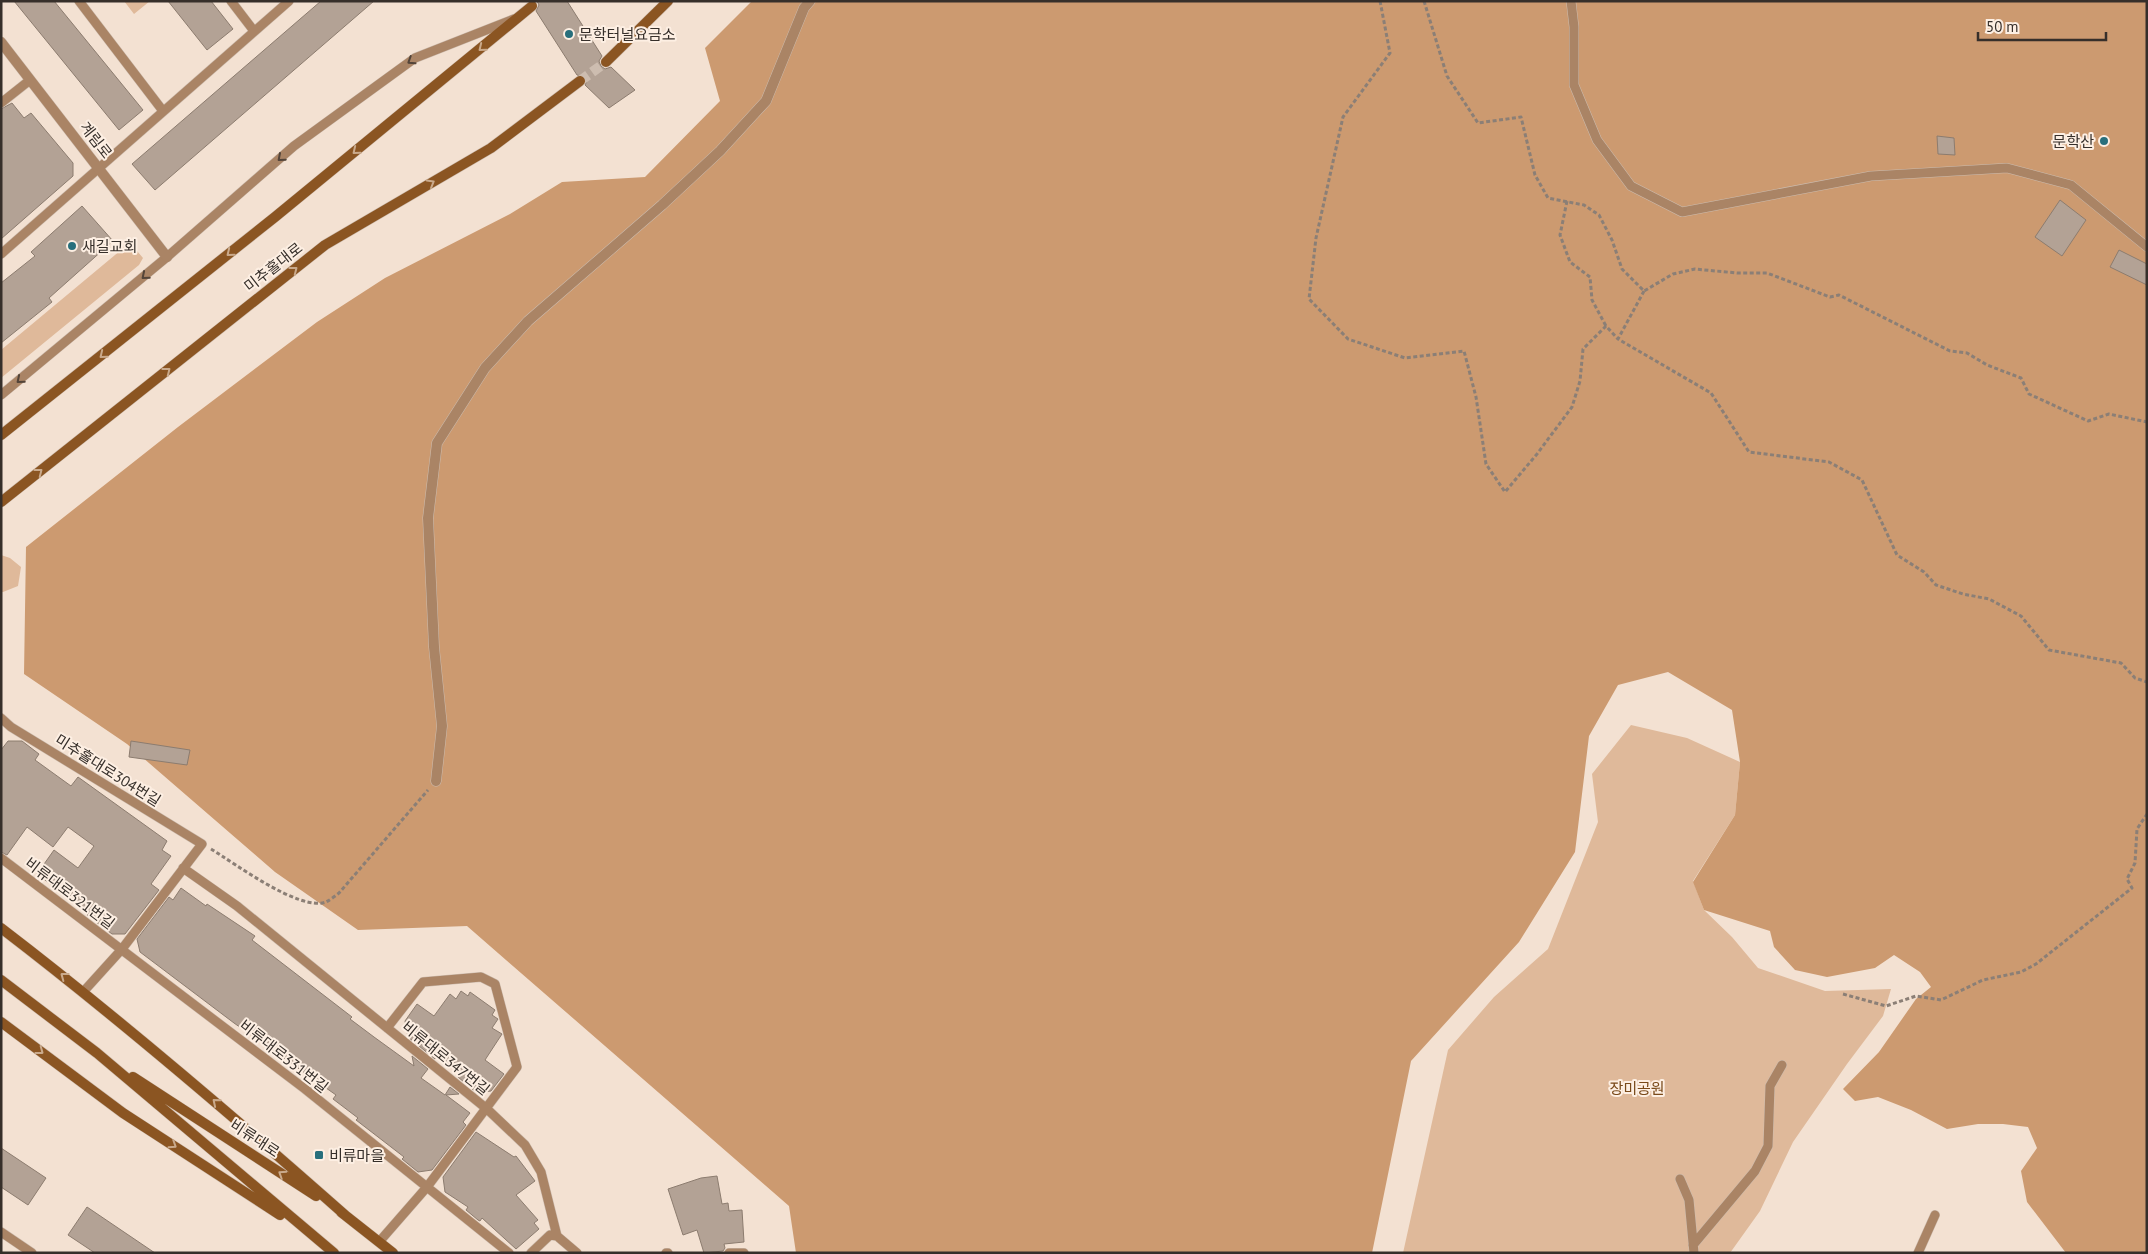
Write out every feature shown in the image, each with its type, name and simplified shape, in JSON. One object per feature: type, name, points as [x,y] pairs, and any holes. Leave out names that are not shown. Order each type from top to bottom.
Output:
[{"type":"main road","points":[[606,62],[668,1]]},
{"type":"main road","points":[[1,435],[276,217],[532,6]]},
{"type":"main road","name":"미추홀대로","points":[[1,502],[325,245],[491,148],[580,81]]},
{"type":"main road","points":[[1,928],[84,991],[254,1134],[345,1215]]},
{"type":"main road","name":"비류대로","points":[[1,980],[97,1053],[334,1253]]},
{"type":"main road","points":[[1,1022],[123,1113],[316,1239]]},
{"type":"main road","name":"비류대로","points":[[97,1053],[345,1215],[392,1253]]},
{"type":"street","points":[[436,781],[442,726],[434,647],[428,518],[437,443],[485,368],[528,321],[662,205],[720,151],[766,101],[804,8],[810,1]]},
{"type":"street","name":"계림로","points":[[1,42],[167,257]]},
{"type":"lane","points":[[79,1],[163,111]]},
{"type":"lane","points":[[231,1],[254,31]]},
{"type":"lane","points":[[1,254],[289,1]]},
{"type":"lane","points":[[1571,1],[1574,27],[1574,85],[1597,140],[1631,186],[1682,212],[1871,176],[2007,168],[2072,185],[2147,247]]},
{"type":"lane","points":[[1,395],[167,257],[294,146],[415,58],[521,16]]},
{"type":"lane","points":[[1,103],[30,80]]},
{"type":"lane","name":"미추홀대로304번길","points":[[2,721],[202,844]]},
{"type":"lane","points":[[84,991],[122,949],[202,844]]},
{"type":"lane","name":"비류대로321번길","points":[[1,858],[122,949]]},
{"type":"lane","points":[[183,868],[237,906],[387,1028]]},
{"type":"lane","name":"비류대로331번길","points":[[122,949],[305,1089],[427,1187]]},
{"type":"lane","name":"비류대로347번길","points":[[379,1242],[427,1187],[487,1109],[517,1067],[495,984],[481,977],[423,982],[387,1028],[487,1109],[525,1145],[541,1172],[557,1236]]},
{"type":"lane","points":[[1694,1249],[1755,1171],[1768,1146],[1770,1086],[1782,1065]]},
{"type":"lane","points":[[1680,1179],[1688,1200],[1694,1249]]},
{"type":"lane","points":[[427,1187],[509,1253]]},
{"type":"lane","points":[[1918,1253],[1935,1215]]},
{"type":"lane","points":[[1,1232],[30,1252]]},
{"type":"lane","points":[[531,1253],[550,1235],[557,1236],[577,1253]]},
{"type":"lane","points":[[729,1253],[744,1253]]},
{"type":"path","points":[[1380,1],[1390,53],[1343,117],[1316,238],[1309,299],[1348,339],[1356,342],[1405,358],[1464,351],[1476,397],[1486,464],[1505,492],[1538,454],[1572,407],[1580,381],[1583,349],[1606,326]]},
{"type":"path","points":[[1424,1],[1447,76],[1478,123],[1521,117],[1535,175],[1548,198],[1584,205],[1599,215],[1612,240],[1622,269],[1644,291]]},
{"type":"path","points":[[1567,201],[1560,235],[1570,262],[1590,276],[1592,300],[1606,326],[1618,339],[1711,393],[1749,452],[1829,462],[1862,480],[1897,555],[1924,572],[1936,584],[1963,594],[1989,599],[2021,616],[2049,650],[2121,662],[2135,678],[2147,682]]},
{"type":"path","points":[[1618,339],[1644,291],[1673,274],[1695,269],[1737,273],[1767,273],[1830,297],[1839,295],[1950,351],[1966,353],[1987,365],[2021,378],[2029,394],[2088,421],[2109,414],[2147,422]]},
{"type":"path","points":[[202,844],[286,896],[306,902],[325,902],[339,893],[436,781]]},
{"type":"path","points":[[1843,994],[1886,1006],[1916,996],[1941,1000],[1983,980],[2020,972],[2036,964],[2132,888],[2127,879],[2135,863],[2137,829],[2147,814]]},
{"type":"green space","points":[[124,1],[150,1],[134,14]]},
{"type":"green space","points":[[127,245],[132,245],[143,258],[139,265],[1,378],[1,350]]},
{"type":"green space","points":[[1,555],[10,558],[21,567],[18,586],[3,592],[1,592]]},
{"type":"green space","name":"장미공원","points":[[1631,725],[1687,738],[1740,762],[1735,815],[1693,881],[1704,910],[1732,937],[1758,968],[1825,991],[1891,989],[1883,1016],[1793,1142],[1760,1211],[1730,1253],[1403,1253],[1448,1050],[1494,997],[1548,949],[1598,822],[1592,774]]},
{"type":"shaded area","points":[[752,1],[2147,1],[2147,1253],[2066,1253],[2027,1202],[2021,1171],[2037,1148],[2028,1127],[1978,1124],[1947,1129],[1911,1110],[1878,1097],[1855,1101],[1843,1089],[1879,1052],[1916,999],[1931,987],[1920,972],[1894,955],[1875,968],[1827,977],[1795,970],[1774,947],[1770,931],[1704,910],[1693,882],[1735,815],[1740,762],[1732,710],[1668,672],[1618,685],[1589,736],[1575,852],[1519,942],[1411,1061],[1372,1253],[796,1253],[789,1206],[467,926],[358,930],[275,872],[127,744],[24,674],[26,547],[178,427],[317,322],[385,278],[510,214],[562,182],[645,177],[720,101],[705,48]]},
{"type":"building","points":[[14,1],[54,1],[143,110],[119,130]]},
{"type":"building","points":[[168,1],[211,1],[233,29],[207,50]]},
{"type":"building","points":[[321,1],[374,1],[155,190],[132,164]]},
{"type":"building","name":"문학터널요금소","points":[[537,1],[567,1],[602,56],[599,61],[601,66],[605,69],[611,67],[635,90],[609,108],[585,85],[587,81],[585,77],[577,75],[536,11],[539,5]]},
{"type":"building","points":[[12,103],[24,118],[31,113],[73,163],[73,176],[1,239],[1,109]]},
{"type":"building","points":[[1937,136],[1954,138],[1955,155],[1938,154]]},
{"type":"building","points":[[2060,200],[2086,220],[2062,256],[2035,237]]},
{"type":"building","points":[[82,206],[113,241],[49,298],[52,302],[1,343],[1,283],[35,256],[31,252]]},
{"type":"building","points":[[2119,250],[2147,264],[2147,285],[2110,267]]},
{"type":"building","points":[[8,741],[22,741],[39,754],[35,760],[71,786],[78,777],[167,841],[162,850],[171,856],[151,884],[159,890],[125,934],[112,934],[87,915],[89,913],[37,874],[54,850],[78,868],[94,846],[68,827],[53,847],[27,827],[7,855],[1,852],[1,750]]},
{"type":"building","points":[[131,741],[190,750],[187,765],[129,757]]},
{"type":"building","points":[[181,888],[255,936],[252,940],[352,1017],[350,1019],[414,1066],[412,1056],[428,1069],[421,1078],[445,1095],[450,1087],[459,1094],[446,1095],[470,1113],[463,1122],[466,1125],[432,1170],[418,1172],[402,1159],[404,1157],[356,1120],[358,1118],[333,1099],[336,1095],[234,1023],[140,952],[137,939],[169,897],[173,900]]},
{"type":"building","points":[[461,991],[468,996],[470,992],[495,1010],[492,1015],[498,1019],[492,1028],[502,1034],[485,1060],[504,1074],[491,1091],[477,1093],[458,1077],[461,1072],[437,1056],[435,1059],[408,1037],[405,1021],[417,1004],[434,1016],[450,994],[456,999]]},
{"type":"building","points":[[476,1132],[514,1157],[516,1156],[535,1181],[516,1195],[538,1220],[534,1223],[539,1229],[516,1249],[482,1218],[480,1221],[478,1220],[466,1210],[468,1207],[445,1192],[443,1177]]},
{"type":"building","points":[[1,1148],[46,1178],[28,1205],[1,1187]]},
{"type":"building","points":[[717,1176],[722,1204],[728,1203],[729,1211],[742,1210],[744,1242],[724,1244],[725,1248],[723,1251],[704,1253],[697,1230],[683,1235],[668,1189],[701,1178]]},
{"type":"building","points":[[87,1207],[155,1253],[95,1253],[68,1235]]},
{"type":"tunnel","points":[[580,81],[606,62]]},
{"type":"place","name":"문학터널요금소","points":[[569,34]]},
{"type":"place","name":"문학산","points":[[2104,141]]},
{"type":"place","name":"새길교회","points":[[72,246]]},
{"type":"place","name":"비류마을","points":[[319,1155]]}]
